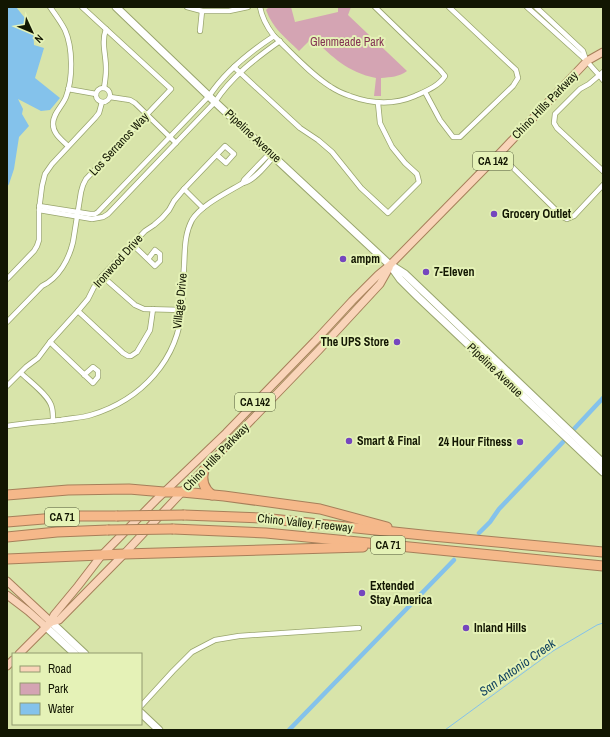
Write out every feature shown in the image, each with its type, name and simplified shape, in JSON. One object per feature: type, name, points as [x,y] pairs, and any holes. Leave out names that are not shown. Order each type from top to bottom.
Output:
[{"type":"highway","points":[[204,470],[202,476],[204,487],[212,495]]},
{"type":"highway","points":[[7,495],[68,490],[129,489],[182,492],[320,509],[418,535]]},
{"type":"highway","name":"Chino Valley Freeway","points":[[7,522],[80,516],[184,515],[262,518],[418,535],[603,552]]},
{"type":"highway","name":"Chino Valley Freeway","points":[[7,538],[56,532],[108,530],[173,529],[266,532],[603,566]]},
{"type":"highway","points":[[7,559],[398,546]]},
{"type":"main road","name":"Pipeline Avenue","points":[[116,7],[215,102],[390,265],[404,274],[565,432],[603,463]]},
{"type":"main road","name":"Chino Hills Parkway","points":[[20,653],[48,625],[54,615],[101,556],[164,492],[226,433],[374,279],[390,265],[499,154],[587,61],[603,52]]},
{"type":"main road","name":"Chino Hills Parkway","points":[[48,625],[59,620],[319,350],[380,284],[390,265]]},
{"type":"main road","name":"Pipeline Avenue","points":[[573,439],[603,472]]},
{"type":"main road","points":[[7,580],[74,653]]},
{"type":"main road","points":[[7,595],[84,653]]},
{"type":"main road","points":[[142,714],[159,730]]},
{"type":"street","points":[[50,7],[62,24],[68,37],[71,63],[68,89],[63,104],[54,117],[53,126],[55,133],[68,146]]},
{"type":"street","points":[[82,7],[106,28],[103,41],[106,69],[104,88]]},
{"type":"street","points":[[186,7],[202,11],[230,11],[248,7]]},
{"type":"street","points":[[260,7],[262,18],[274,36],[318,78],[332,88],[343,93],[361,100],[378,103],[393,102],[404,100],[425,92],[442,82],[446,76],[375,7]]},
{"type":"street","points":[[425,92],[440,120],[453,136],[460,137],[513,86],[518,78],[516,70],[449,7]]},
{"type":"street","points":[[527,7],[587,61],[594,70],[601,73]]},
{"type":"street","points":[[536,7],[583,51],[587,61]]},
{"type":"street","points":[[200,31],[202,11]]},
{"type":"street","name":"Los Serranos Way","points":[[7,322],[42,286],[48,283],[61,269],[69,256],[74,242],[81,192],[86,179],[171,89],[106,28]]},
{"type":"street","points":[[39,208],[77,214],[93,214],[100,211],[171,137],[234,67],[252,51],[274,36]]},
{"type":"street","points":[[77,214],[92,219],[103,217],[108,214],[215,102],[220,94],[240,73],[258,57],[280,41]]},
{"type":"street","points":[[234,67],[300,128],[332,152],[361,188],[388,213],[419,182],[417,174],[405,163],[392,147],[380,123],[378,103]]},
{"type":"street","points":[[601,73],[603,80]]},
{"type":"street","points":[[601,73],[590,84],[580,89],[555,114],[554,123],[557,128],[603,171]]},
{"type":"street","points":[[104,88],[109,91],[110,97],[106,102],[102,102],[97,100],[96,94],[99,89],[104,88]]},
{"type":"street","points":[[68,89],[96,94]]},
{"type":"street","points":[[110,97],[130,100],[135,103],[148,114],[176,143]]},
{"type":"street","points":[[7,279],[38,246],[39,208],[45,174],[68,146],[96,118],[102,102]]},
{"type":"street","name":"Village Drive","points":[[7,426],[91,415],[113,407],[138,392],[150,380],[160,369],[176,337],[182,310],[186,238],[192,220],[203,208],[243,183],[247,183],[272,154]]},
{"type":"street","points":[[499,154],[563,217],[568,219],[574,216],[603,185]]},
{"type":"street","name":"Ironwood Drive","points":[[7,386],[26,367],[38,358],[88,299],[102,276],[145,230],[162,218],[184,189],[217,155]]},
{"type":"street","points":[[184,189],[203,208]]},
{"type":"street","points":[[132,244],[148,258]]},
{"type":"street","points":[[102,276],[135,305],[153,309],[182,310]]},
{"type":"street","points":[[78,311],[123,353],[131,356],[137,352],[150,330],[153,309]]},
{"type":"street","points":[[50,342],[84,375]]},
{"type":"street","points":[[20,373],[50,401],[53,421]]},
{"type":"street","points":[[142,705],[192,652],[215,640],[239,636],[359,628]]},
{"type":"green space","name":"Glenmeade Park","points":[[273,7],[291,7],[295,22],[338,12],[338,7],[351,7],[348,15],[407,71],[398,76],[381,78],[381,96],[374,96],[376,78],[357,72],[341,63],[312,38],[299,51],[272,23],[266,10]]},
{"type":"water","points":[[7,7],[16,7],[33,28],[34,45],[44,48],[35,78],[60,98],[50,110],[41,111],[18,99],[23,109],[22,114],[29,126],[19,137],[14,169],[7,187]]},
{"type":"waterway","points":[[574,429],[603,398]]},
{"type":"waterway","points":[[479,533],[490,522],[499,509],[563,442]]},
{"type":"waterway","points":[[289,730],[454,560]]},
{"type":"waterway","name":"San Antonio Creek","points":[[445,730],[553,651],[603,623]]},
{"type":"place","name":"Grocery Outlet","points":[[494,214]]},
{"type":"place","name":"ampm","points":[[343,259]]},
{"type":"place","name":"7-Eleven","points":[[426,272]]},
{"type":"place","name":"The UPS Store","points":[[397,342]]},
{"type":"place","name":"Smart & Final","points":[[349,441]]},
{"type":"place","name":"24 Hour Fitness","points":[[520,442]]},
{"type":"place","name":"Extended Stay America","points":[[362,593]]},
{"type":"place","name":"Inland Hills","points":[[466,628]]}]
